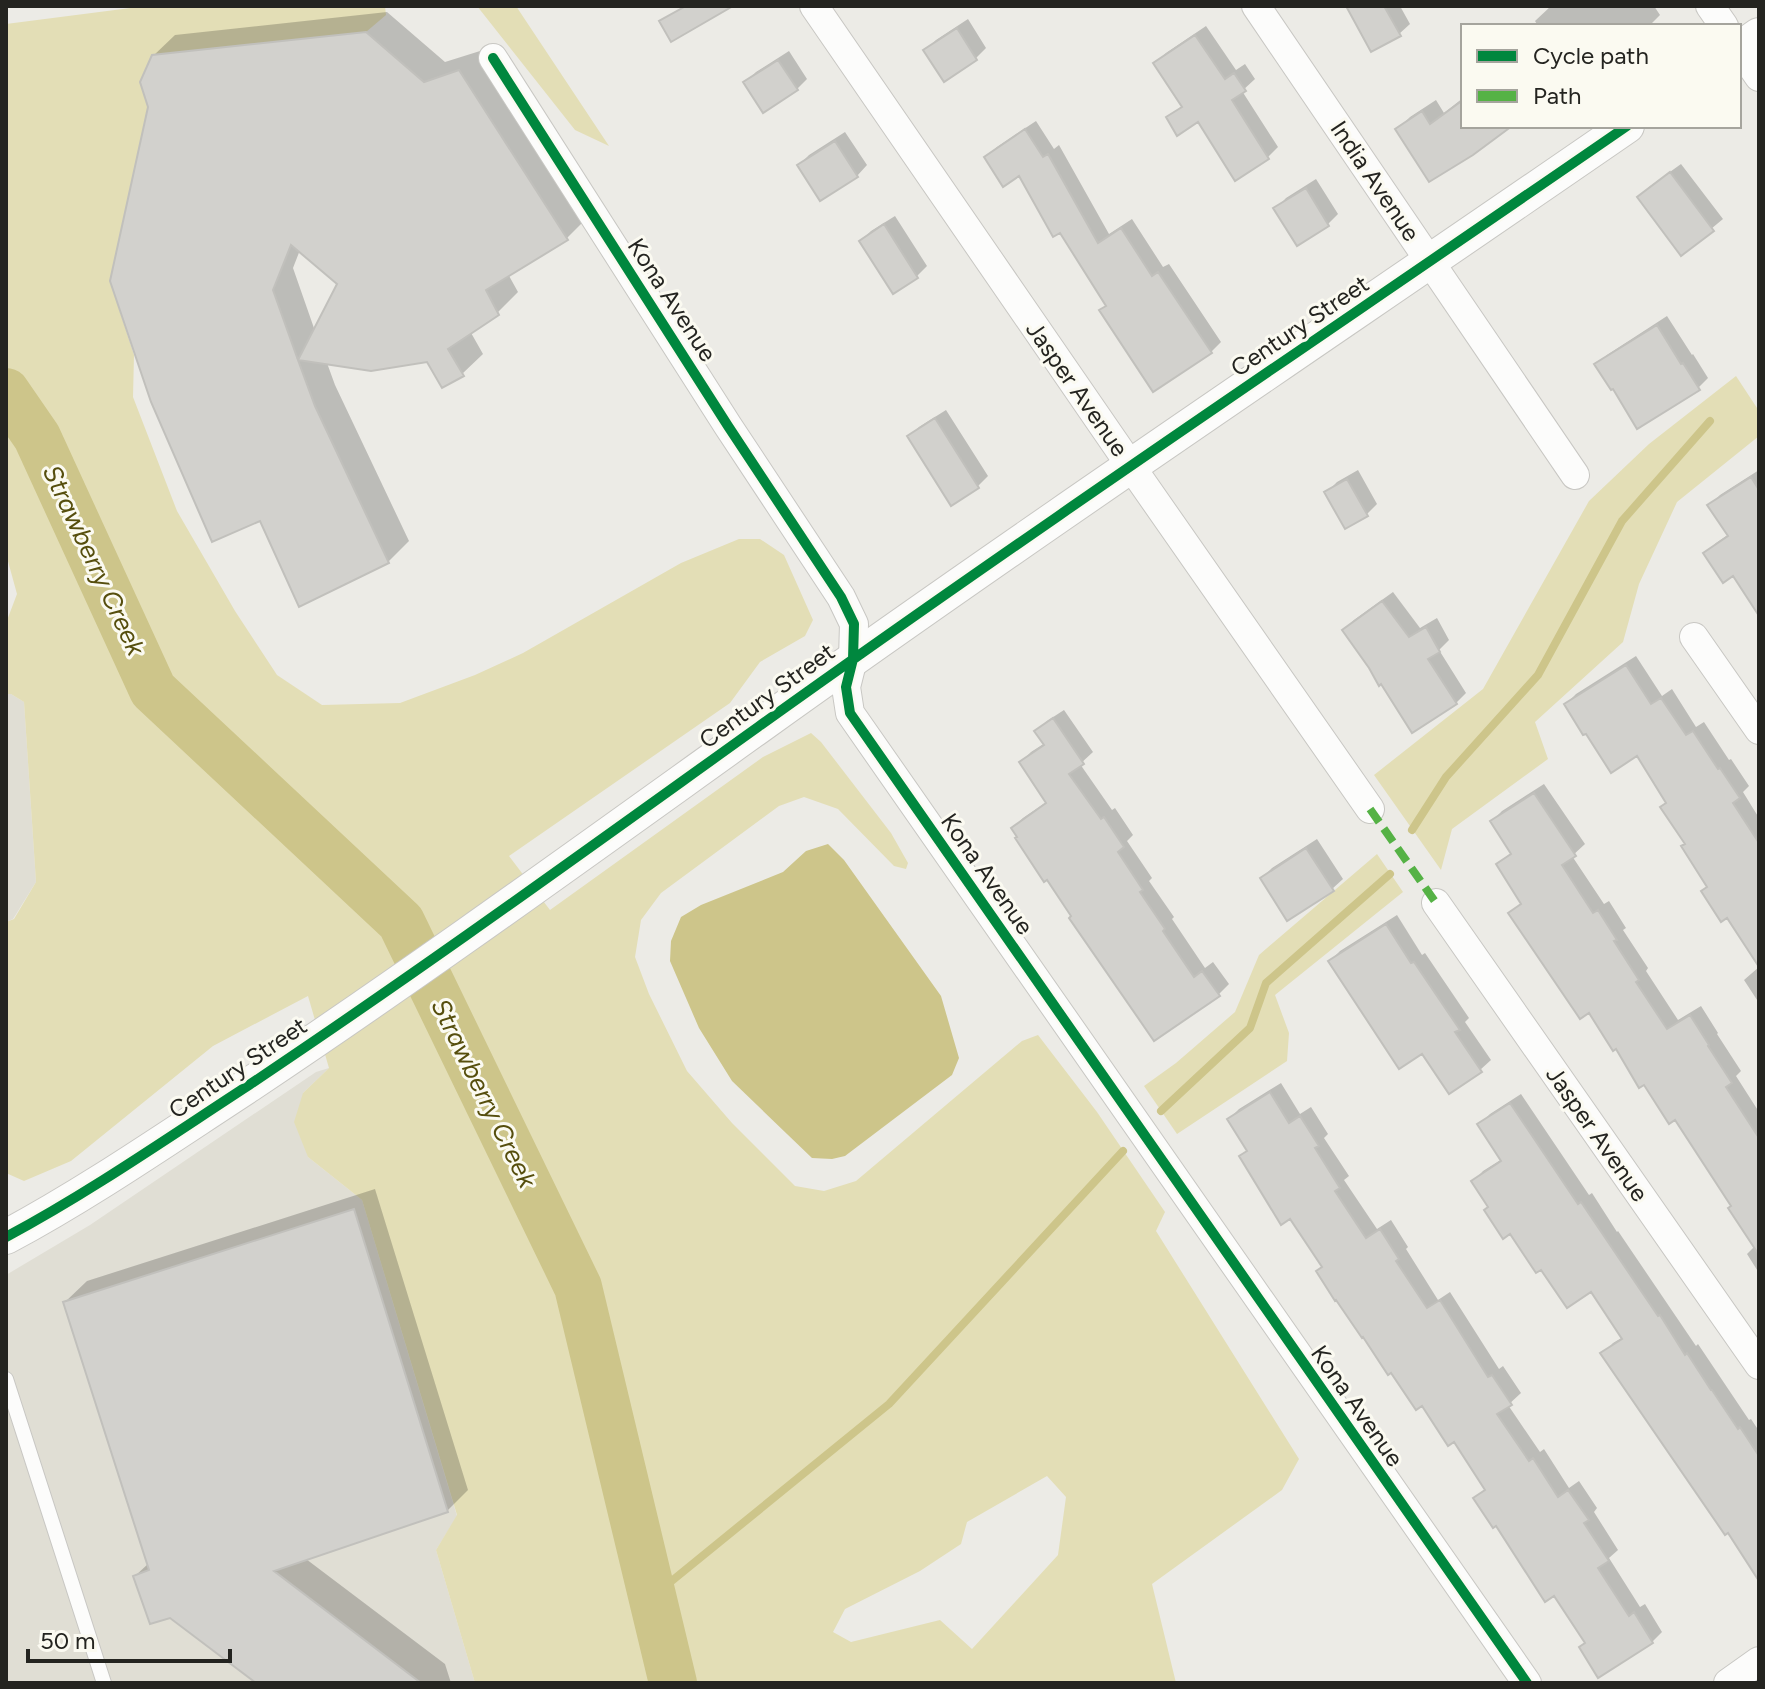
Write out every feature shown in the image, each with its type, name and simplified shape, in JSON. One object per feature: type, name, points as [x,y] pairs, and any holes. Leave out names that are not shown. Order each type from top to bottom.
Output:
[{"type":"street","name":"Jasper Avenue","points":[[814,6],[1370,809]]},
{"type":"street","name":"India Avenue","points":[[1256,6],[1575,475]]},
{"type":"street","points":[[1710,6],[1723,24]]},
{"type":"street","points":[[1741,47],[1759,35]]},
{"type":"street","points":[[1741,51],[1759,77]]},
{"type":"street","name":"Kona Avenue","points":[[493,58],[841,597],[854,624],[853,659],[846,687],[850,713],[1527,1683]]},
{"type":"street","name":"Century Street","points":[[6,1237],[131,1163],[315,1041],[1130,465],[1624,128]]},
{"type":"street","points":[[1694,637],[1759,730]]},
{"type":"street","name":"Jasper Avenue","points":[[1436,903],[1759,1365]]},
{"type":"street","points":[[1728,1683],[1759,1661]]},
{"type":"lane","points":[[6,1379],[104,1683]]},
{"type":"shaded area","points":[[146,6],[385,6],[386,15],[366,32],[152,55],[140,81],[148,107],[110,281],[134,355],[133,397],[177,511],[235,611],[277,675],[322,705],[400,703],[523,653],[681,563],[739,539],[760,539],[784,555],[813,620],[805,636],[760,662],[730,703],[509,856],[550,910],[763,757],[811,733],[821,742],[891,833],[908,863],[906,869],[894,866],[838,809],[804,797],[779,806],[661,893],[641,920],[635,957],[649,994],[687,1071],[732,1123],[795,1186],[824,1191],[856,1181],[1022,1041],[1038,1035],[1097,1112],[1165,1212],[1156,1231],[1299,1459],[1282,1490],[1152,1584],[1176,1683],[475,1683],[436,1550],[457,1515],[362,1200],[308,1157],[294,1122],[303,1093],[329,1068],[308,996],[213,1046],[71,1161],[24,1181],[6,1173],[6,922],[14,919],[36,882],[24,702],[6,694],[6,623],[17,594],[6,554],[6,24]],"holes":[[[1047,1476],[1066,1497],[1058,1555],[972,1649],[940,1620],[851,1642],[833,1632],[845,1609],[920,1571],[961,1544],[967,1522]]]},
{"type":"shaded area","points":[[477,6],[516,6],[609,146],[575,130]]},
{"type":"shaded area","points":[[1736,376],[1759,411],[1759,436],[1677,502],[1639,584],[1623,642],[1535,722],[1548,759],[1452,829],[1441,870],[1374,775],[1483,689],[1589,501],[1649,444]]},
{"type":"shaded area","points":[[6,694],[24,702],[36,882],[13,919],[6,922]]},
{"type":"shaded area","points":[[828,844],[844,860],[941,996],[959,1058],[952,1075],[845,1156],[832,1159],[812,1158],[732,1081],[699,1028],[670,961],[671,941],[681,917],[701,905],[783,872],[806,851]]},
{"type":"shaded area","points":[[1377,854],[1403,892],[1275,995],[1289,1033],[1287,1061],[1177,1134],[1144,1086],[1235,1012],[1259,955]]},
{"type":"shaded area","points":[[329,1068],[303,1093],[308,1157],[362,1200],[457,1516],[436,1550],[475,1683],[6,1683],[6,1275],[90,1225],[316,1072]]},
{"type":"building","points":[[686,6],[733,6],[671,42],[659,21]]},
{"type":"building","points":[[1346,6],[1384,6],[1401,36],[1371,52]]},
{"type":"building","points":[[957,28],[977,60],[944,82],[923,50]]},
{"type":"building","points":[[366,32],[424,82],[459,70],[568,240],[486,290],[499,315],[448,349],[464,376],[442,388],[427,362],[371,371],[298,360],[315,406],[389,563],[299,607],[260,521],[212,542],[151,402],[110,281],[148,107],[140,82],[152,55]],"holes":[[[291,245],[337,284],[298,360],[273,290]]]},
{"type":"building","points":[[1195,35],[1225,79],[1234,73],[1246,91],[1232,100],[1269,159],[1235,181],[1198,122],[1177,136],[1166,117],[1182,107],[1153,63]]},
{"type":"building","points":[[778,60],[798,90],[763,113],[743,82]]},
{"type":"building","points":[[1461,101],[1461,128],[1509,128],[1429,182],[1395,129],[1422,111],[1430,124]]},
{"type":"building","points":[[1025,129],[1043,157],[1048,154],[1098,243],[1121,228],[1152,276],[1158,272],[1212,353],[1153,392],[1099,310],[1106,306],[1060,233],[1053,237],[1019,176],[1003,187],[984,157]]},
{"type":"building","points":[[835,141],[858,177],[820,201],[797,165]]},
{"type":"building","points":[[1670,172],[1714,231],[1681,256],[1637,197]]},
{"type":"building","points":[[1306,188],[1329,226],[1297,246],[1273,208]]},
{"type":"building","points":[[884,224],[918,278],[893,294],[859,241]]},
{"type":"building","points":[[1657,325],[1700,390],[1637,429],[1594,364]]},
{"type":"building","points":[[935,418],[979,488],[951,506],[907,436]]},
{"type":"building","points":[[1751,477],[1759,490],[1759,616],[1733,576],[1723,583],[1703,553],[1728,536],[1707,505]]},
{"type":"building","points":[[1347,479],[1368,516],[1345,529],[1324,492]]},
{"type":"building","points":[[1382,601],[1409,637],[1426,627],[1440,652],[1428,659],[1457,704],[1412,733],[1342,630]]},
{"type":"building","points":[[1626,665],[1651,704],[1661,698],[1686,735],[1693,731],[1740,798],[1733,803],[1759,843],[1759,967],[1727,918],[1721,922],[1701,891],[1707,887],[1681,846],[1685,844],[1660,807],[1666,803],[1637,756],[1611,773],[1564,704]]},
{"type":"building","points":[[1053,718],[1084,764],[1069,774],[1124,847],[1118,852],[1143,890],[1140,892],[1165,929],[1163,931],[1194,977],[1202,971],[1220,996],[1154,1041],[1069,918],[1071,916],[1047,880],[1044,882],[1011,828],[1046,803],[1019,762],[1044,745],[1034,731]]},
{"type":"building","points":[[1534,793],[1576,856],[1562,865],[1593,913],[1598,910],[1617,940],[1614,941],[1639,980],[1636,982],[1667,1029],[1690,1015],[1732,1083],[1726,1087],[1759,1138],[1759,1255],[1675,1120],[1669,1124],[1644,1085],[1639,1088],[1616,1049],[1613,1051],[1589,1013],[1580,1019],[1508,913],[1521,904],[1496,864],[1511,854],[1490,821]]},
{"type":"building","points":[[1306,848],[1334,891],[1287,921],[1260,878]]},
{"type":"building","points":[[1386,924],[1460,1030],[1455,1032],[1482,1072],[1449,1094],[1422,1054],[1399,1069],[1328,961]]},
{"type":"building","points":[[1270,1092],[1289,1123],[1300,1116],[1319,1146],[1315,1148],[1340,1188],[1335,1191],[1366,1238],[1380,1229],[1399,1259],[1396,1261],[1427,1308],[1440,1300],[1488,1377],[1492,1375],[1512,1405],[1497,1414],[1529,1461],[1533,1458],[1558,1497],[1568,1490],[1589,1520],[1584,1523],[1609,1561],[1598,1568],[1629,1616],[1634,1612],[1653,1643],[1598,1678],[1579,1647],[1585,1643],[1554,1596],[1545,1602],[1496,1526],[1493,1528],[1473,1498],[1485,1490],[1454,1442],[1448,1446],[1422,1406],[1416,1410],[1391,1373],[1388,1375],[1316,1271],[1322,1267],[1290,1219],[1281,1225],[1239,1156],[1247,1151],[1227,1119]]},
{"type":"building","points":[[1510,1103],[1578,1204],[1581,1202],[1685,1355],[1687,1353],[1759,1456],[1759,1581],[1600,1353],[1622,1339],[1591,1292],[1567,1308],[1541,1270],[1536,1273],[1510,1234],[1503,1239],[1484,1210],[1488,1207],[1471,1181],[1501,1161],[1477,1124]]},
{"type":"building","points":[[354,1209],[448,1512],[274,1571],[421,1683],[256,1683],[170,1618],[150,1624],[133,1576],[149,1570],[63,1302]]},
{"type":"waterway","name":"Strawberry Creek","points":[[6,392],[37,437],[153,690],[401,922],[578,1287],[673,1683]]},
{"type":"waterway","points":[[1412,830],[1446,777],[1538,675],[1622,521],[1710,421]]},
{"type":"waterway","points":[[1161,1111],[1250,1028],[1266,983],[1390,874]]},
{"type":"waterway","points":[[652,1597],[889,1404],[1123,1151]]},
{"type":"marked path","points":[[1370,809],[1436,903]]},
{"type":"cycle path","points":[[493,58],[841,597],[854,624],[853,659],[846,687],[850,713],[1527,1683]]},
{"type":"cycle path","points":[[6,1237],[129,1164],[313,1042],[974,575],[1624,128]]}]
